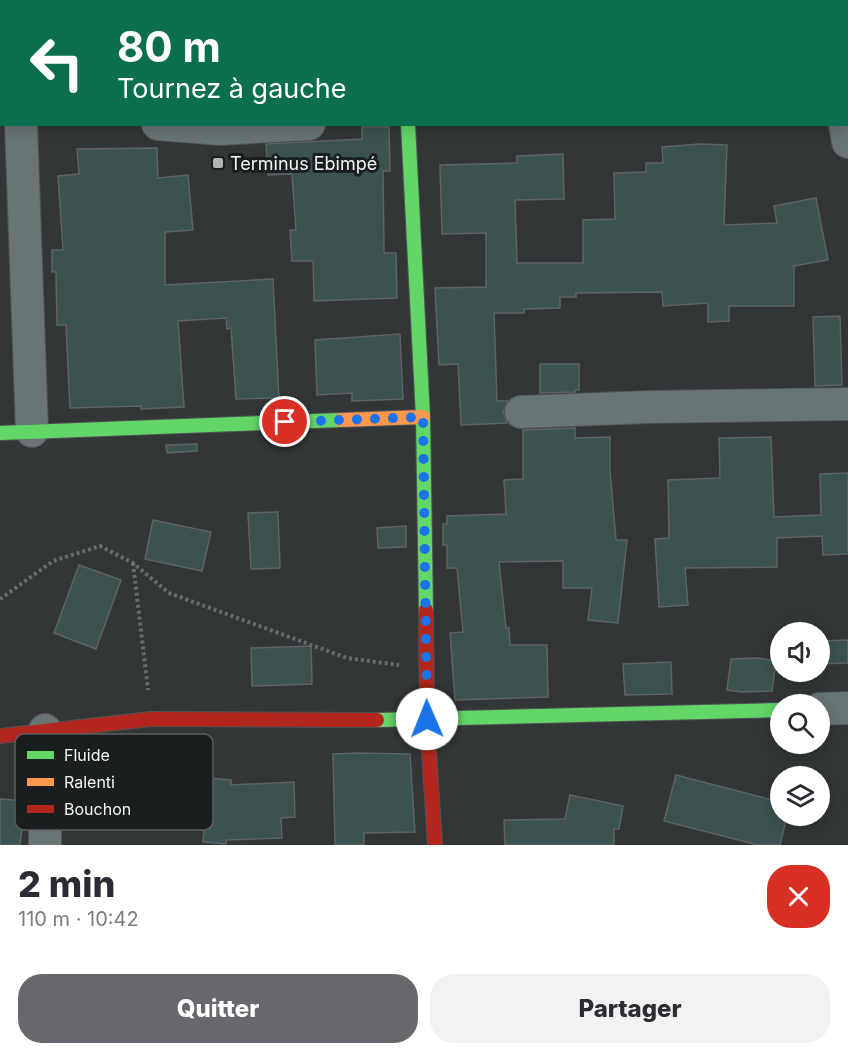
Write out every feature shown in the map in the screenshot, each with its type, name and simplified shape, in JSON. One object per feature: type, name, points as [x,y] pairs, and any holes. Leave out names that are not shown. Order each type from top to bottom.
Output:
[{"type":"street","points":[[21,126],[32,431]]},
{"type":"street","points":[[183,126],[220,129],[273,126]]},
{"type":"street","points":[[408,126],[423,417],[427,719],[435,845]]},
{"type":"street","points":[[845,126],[848,142]]},
{"type":"street","points":[[521,412],[648,407],[848,404]]},
{"type":"street","points":[[0,433],[423,417]]},
{"type":"street","points":[[830,709],[848,708]]},
{"type":"street","points":[[0,736],[151,719],[299,721],[770,710]]},
{"type":"path","points":[[0,598],[53,561],[100,546],[133,563],[170,593],[192,602],[347,657],[426,669]]},
{"type":"path","points":[[133,563],[151,719]]},
{"type":"building","points":[[362,127],[389,127],[390,171],[383,171],[384,253],[396,253],[397,298],[314,301],[313,261],[292,261],[290,230],[296,230],[292,174],[268,175],[266,144],[362,139]]},
{"type":"building","points":[[700,144],[727,145],[724,225],[777,223],[774,206],[816,198],[828,260],[794,266],[794,306],[729,306],[729,321],[708,322],[708,303],[663,306],[662,292],[576,293],[576,297],[560,297],[560,308],[524,309],[524,313],[494,313],[497,401],[508,401],[503,412],[507,423],[461,425],[458,364],[439,365],[435,288],[486,287],[486,233],[442,234],[440,165],[517,163],[517,156],[563,154],[564,199],[515,200],[517,263],[583,263],[583,220],[615,219],[614,173],[646,172],[646,163],[663,163],[662,147]]},
{"type":"building","points":[[157,148],[158,178],[188,175],[193,230],[165,232],[165,285],[273,279],[279,398],[236,399],[231,328],[227,329],[226,318],[178,321],[184,407],[70,408],[66,325],[57,325],[56,272],[52,272],[52,250],[63,250],[58,176],[79,174],[77,149]]},
{"type":"building","points":[[840,316],[842,385],[815,386],[813,317]]},
{"type":"building","points":[[400,334],[403,399],[352,401],[352,393],[317,395],[315,340]]},
{"type":"building","points":[[540,364],[579,364],[579,390],[540,393]]},
{"type":"building","points":[[575,428],[575,438],[610,437],[610,471],[616,540],[627,540],[618,623],[588,620],[592,588],[563,588],[563,561],[499,562],[510,645],[547,645],[548,697],[455,700],[450,633],[463,632],[457,568],[447,568],[447,545],[443,545],[443,524],[447,524],[447,516],[506,514],[504,480],[523,479],[523,430]]},
{"type":"building","points":[[771,437],[774,517],[821,515],[820,474],[848,473],[848,554],[823,555],[822,536],[777,538],[777,567],[685,568],[688,605],[659,607],[655,539],[669,538],[668,480],[720,478],[719,438]]},
{"type":"building","points":[[197,444],[197,451],[167,453],[166,445]]},
{"type":"building","points":[[278,512],[280,568],[251,569],[248,513]]},
{"type":"building","points":[[153,520],[211,532],[202,571],[145,559]]},
{"type":"building","points":[[406,526],[406,547],[378,548],[377,528]]},
{"type":"building","points":[[79,565],[121,580],[96,649],[54,633]]},
{"type":"building","points":[[848,640],[848,663],[830,664],[830,641]]},
{"type":"building","points":[[311,646],[312,684],[252,686],[251,648]]},
{"type":"building","points":[[731,659],[770,660],[772,691],[727,690]]},
{"type":"building","points":[[671,662],[672,694],[625,695],[623,664]]},
{"type":"building","points":[[333,754],[410,754],[415,832],[364,833],[364,845],[335,845]]},
{"type":"building","points":[[676,775],[770,799],[770,826],[785,826],[780,845],[758,845],[664,821]]},
{"type":"building","points":[[213,778],[231,780],[231,785],[294,782],[295,817],[281,818],[282,838],[226,840],[226,844],[203,842],[204,830],[213,830]]},
{"type":"building","points":[[570,795],[623,806],[619,829],[614,829],[614,845],[505,845],[504,820],[565,819]]},
{"type":"building","points":[[0,799],[15,800],[15,830],[22,830],[20,845],[0,845]]},
{"type":"traffic: fast","points":[[408,126],[423,417],[426,610]]},
{"type":"traffic: fast","points":[[0,433],[341,420]]},
{"type":"traffic: fast","points":[[377,720],[770,710]]},
{"type":"traffic: slow","points":[[341,420],[423,417]]},
{"type":"traffic: jam","points":[[426,610],[427,719],[435,845]]},
{"type":"traffic: jam","points":[[18,734],[151,719],[377,720]]},
{"type":"traffic: jam","points":[[0,736],[15,734]]},
{"type":"place","name":"Terminus Ebimpé","points":[[218,163]]},
{"type":"route","points":[[285,422],[423,417],[427,719]]}]
